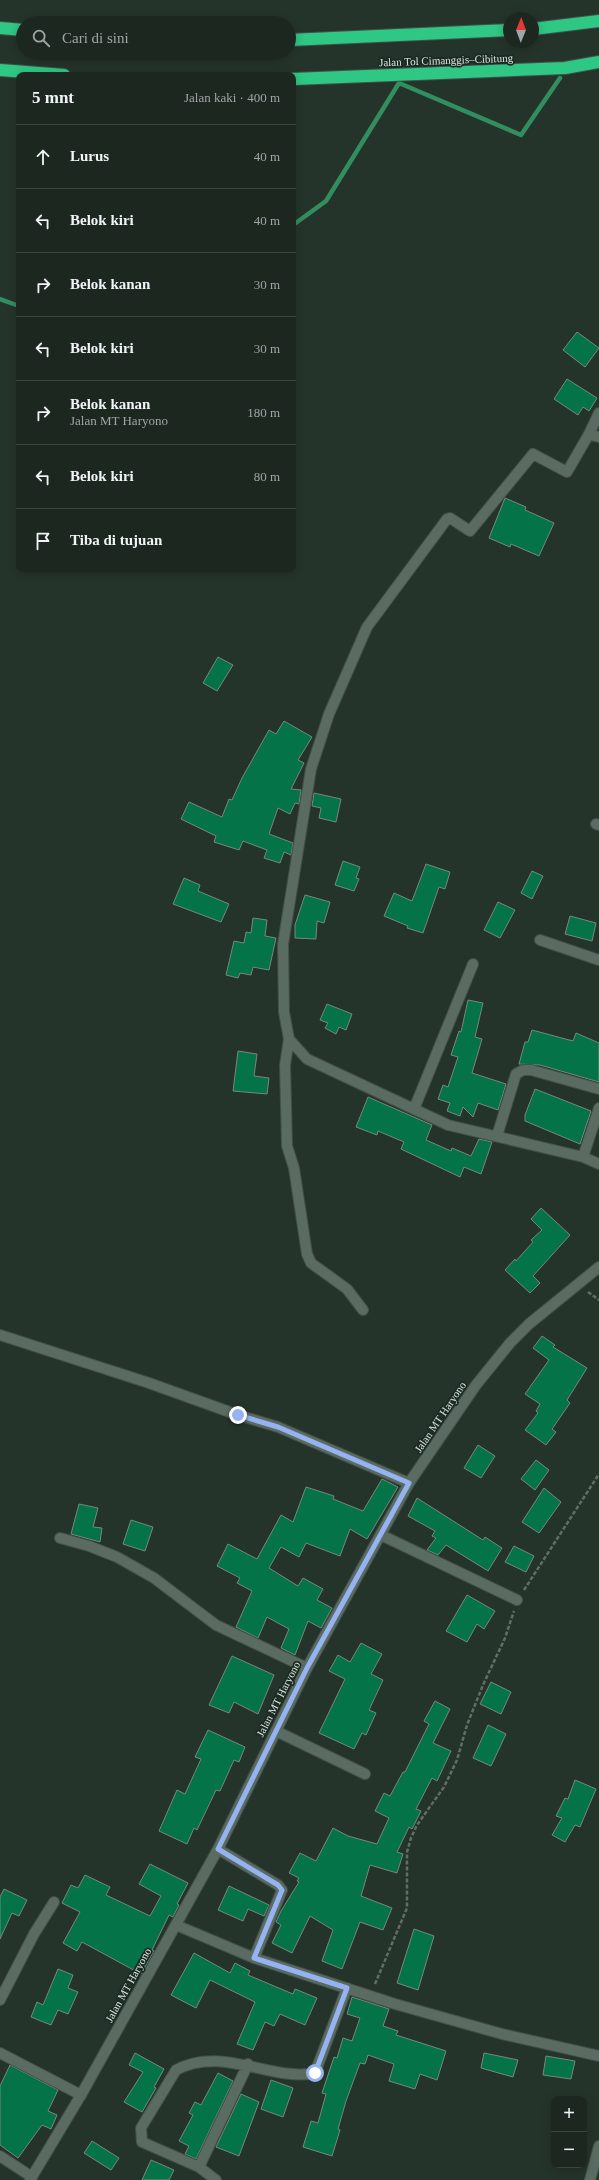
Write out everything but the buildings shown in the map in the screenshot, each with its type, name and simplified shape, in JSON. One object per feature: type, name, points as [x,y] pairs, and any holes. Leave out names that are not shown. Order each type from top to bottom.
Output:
[{"type":"highway","points":[[539,28],[599,21]]},
{"type":"highway","points":[[0,28],[16,29]]},
{"type":"highway","points":[[296,40],[503,30]]},
{"type":"highway","name":"Jalan Tol Cimanggis–Cibitung","points":[[296,79],[565,68],[599,62]]},
{"type":"highway","points":[[0,70],[26,72]]},
{"type":"street","points":[[363,1310],[347,1289],[311,1263],[307,1254],[294,1168],[287,1146],[285,1064],[289,1040],[284,1012],[283,944],[311,769],[329,714],[367,627],[447,519],[450,518],[470,531],[533,454],[567,472],[589,434],[599,413]]},
{"type":"street","points":[[589,434],[599,437]]},
{"type":"street","points":[[540,940],[599,960]]},
{"type":"street","points":[[414,1109],[473,964]]},
{"type":"street","points":[[289,1040],[308,1059],[448,1125],[583,1157],[599,1164]]},
{"type":"street","points":[[497,1136],[516,1074],[523,1070],[531,1070],[599,1089]]},
{"type":"street","points":[[583,1157],[599,1108]]},
{"type":"street","name":"Jalan MT Haryono","points":[[31,2178],[81,2095],[218,1849],[307,1668],[409,1483],[476,1385],[505,1348],[529,1324],[599,1267]]},
{"type":"street","points":[[0,1335],[120,1373],[238,1415],[278,1427],[409,1483]]},
{"type":"street","points":[[381,1535],[517,1600]]},
{"type":"street","points":[[60,1538],[89,1546],[117,1557],[154,1578],[216,1625],[307,1668]]},
{"type":"street","points":[[276,1731],[365,1774]]},
{"type":"street","points":[[218,1849],[278,1885],[282,1890],[254,1958]]},
{"type":"street","points":[[0,2000],[34,1934],[54,1902]]},
{"type":"street","points":[[176,1925],[254,1958],[369,1996],[502,2034],[599,2056]]},
{"type":"street","points":[[216,2180],[199,2167],[142,2142],[141,2128],[176,2070],[186,2064],[202,2061],[248,2064],[302,2076],[315,2073],[347,1988]]},
{"type":"street","points":[[0,2053],[81,2095]]},
{"type":"street","points":[[199,2167],[248,2064]]},
{"type":"street","points":[[590,2180],[599,2146]]},
{"type":"street","points":[[0,2156],[31,2178]]},
{"type":"path","points":[[369,1996],[407,1908],[407,1852],[411,1838],[417,1825],[444,1787],[457,1760],[470,1718],[483,1685],[506,1638],[517,1600],[599,1474]]},
{"type":"waterway","points":[[296,223],[326,201],[399,83],[521,135],[560,78]]},
{"type":"waterway","points":[[0,299],[16,305]]},
{"type":"route","points":[[238,1415],[278,1427],[409,1483],[307,1668],[218,1849],[278,1885],[282,1890],[254,1958],[347,1988],[315,2073]]}]
